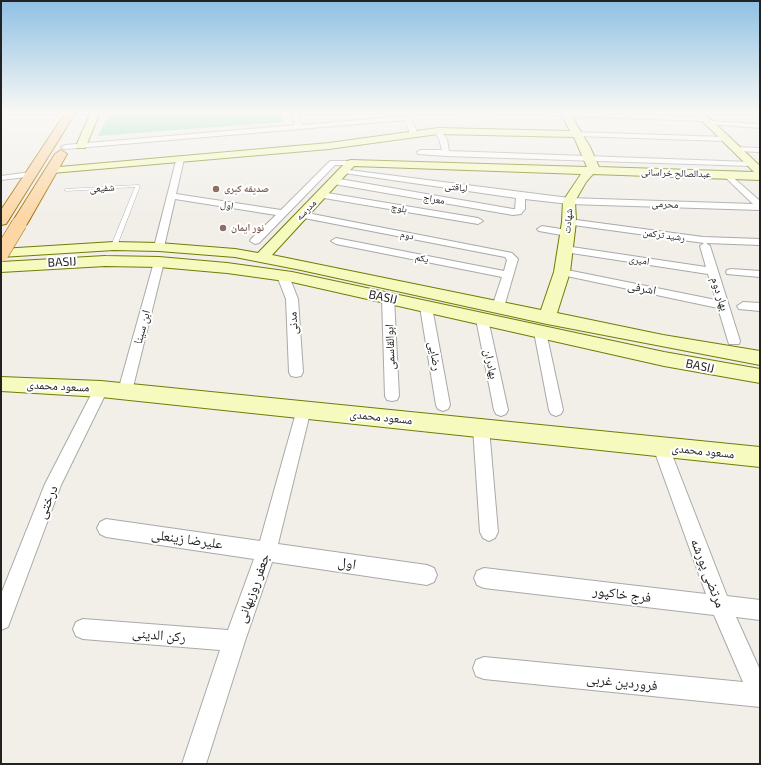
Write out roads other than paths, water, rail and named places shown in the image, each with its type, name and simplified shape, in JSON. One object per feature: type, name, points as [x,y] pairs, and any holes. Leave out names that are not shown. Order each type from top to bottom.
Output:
[{"type":"main road","points":[[1,222],[48,148]]},
{"type":"main road","points":[[1,253],[65,148]]},
{"type":"street","points":[[52,170],[311,148]]},
{"type":"street","points":[[445,148],[446,154]]},
{"type":"street","points":[[583,148],[590,165]]},
{"type":"street","points":[[736,149],[760,150]]},
{"type":"street","points":[[736,149],[760,172]]},
{"type":"street","points":[[421,152],[590,165],[751,164]]},
{"type":"street","name":"ابن سینا","points":[[125,391],[159,255],[180,160]]},
{"type":"street","name":"لیاقتی","points":[[255,241],[333,162],[401,180],[569,201]]},
{"type":"street","points":[[401,180],[410,165]]},
{"type":"street","name":"عبدالصالح خراسانی","points":[[348,167],[410,165],[590,165],[760,176]]},
{"type":"street","name":"شهادت","points":[[556,410],[543,325],[562,272],[568,228],[569,201],[590,165]]},
{"type":"street","name":"مدرسه","points":[[261,258],[348,167]]},
{"type":"street","points":[[1,178],[31,174]]},
{"type":"street","points":[[728,175],[760,206]]},
{"type":"street","name":"معراج","points":[[334,181],[513,212],[518,212],[520,210],[521,196]]},
{"type":"street","name":"بلوچ","points":[[321,195],[478,221]]},
{"type":"street","name":"اول","points":[[171,196],[283,213]]},
{"type":"street","name":"محرمی","points":[[569,201],[760,206]]},
{"type":"street","name":"دوم","points":[[302,214],[512,257],[513,259],[507,275]]},
{"type":"street","points":[[542,229],[568,228]]},
{"type":"street","name":"رشید ترکمن","points":[[568,228],[704,240],[760,242]]},
{"type":"street","name":"یکم","points":[[336,241],[507,275]]},
{"type":"street","name":"BASIJ","points":[[1,253],[114,246],[227,268],[283,276],[482,319],[543,325],[760,358]]},
{"type":"street","name":"بهار دوم","points":[[705,246],[734,342]]},
{"type":"street","name":"امیری","points":[[565,249],[713,271]]},
{"type":"street","name":"BASIJ","points":[[1,267],[159,255],[235,254],[261,258],[498,307],[543,325],[708,368],[760,376]]},
{"type":"street","name":"اشرفی","points":[[562,272],[723,304]]},
{"type":"street","points":[[731,272],[760,274]]},
{"type":"street","points":[[498,307],[507,275]]},
{"type":"street","name":"مدنی","points":[[283,276],[292,298],[296,372]]},
{"type":"street","name":"ابوالقاسمی","points":[[388,298],[392,396]]},
{"type":"street","points":[[743,306],[760,307]]},
{"type":"street","name":"رضایی","points":[[426,307],[443,405]]},
{"type":"street","name":"بهادران","points":[[482,319],[501,410]]},
{"type":"street","name":"مسعود محمدی","points":[[1,384],[101,388],[760,457]]},
{"type":"street","name":"درختی","points":[[1,620],[53,484],[101,388]]},
{"type":"street","name":"جعفر روزبهانی","points":[[198,764],[234,641],[267,550],[304,409]]},
{"type":"street","points":[[481,428],[489,532]]},
{"type":"street","name":"مرتضی پورشه","points":[[661,447],[720,606],[760,696]]},
{"type":"street","name":"علیرضا زینعلی","points":[[106,528],[267,550]]},
{"type":"street","name":"اول","points":[[267,550],[427,575]]},
{"type":"street","name":"فرج خاکپور","points":[[484,578],[760,610]]},
{"type":"street","name":"رکن الدینی","points":[[83,629],[234,641]]},
{"type":"street","name":"فروردین غربی","points":[[484,668],[760,696]]},
{"type":"lane","name":"شفیعی","points":[[66,190],[138,186],[114,246]]},
{"type":"place","name":"صدیقه کبری","points":[[216,189]]},
{"type":"place","name":"نور ایمان","points":[[223,228]]}]
